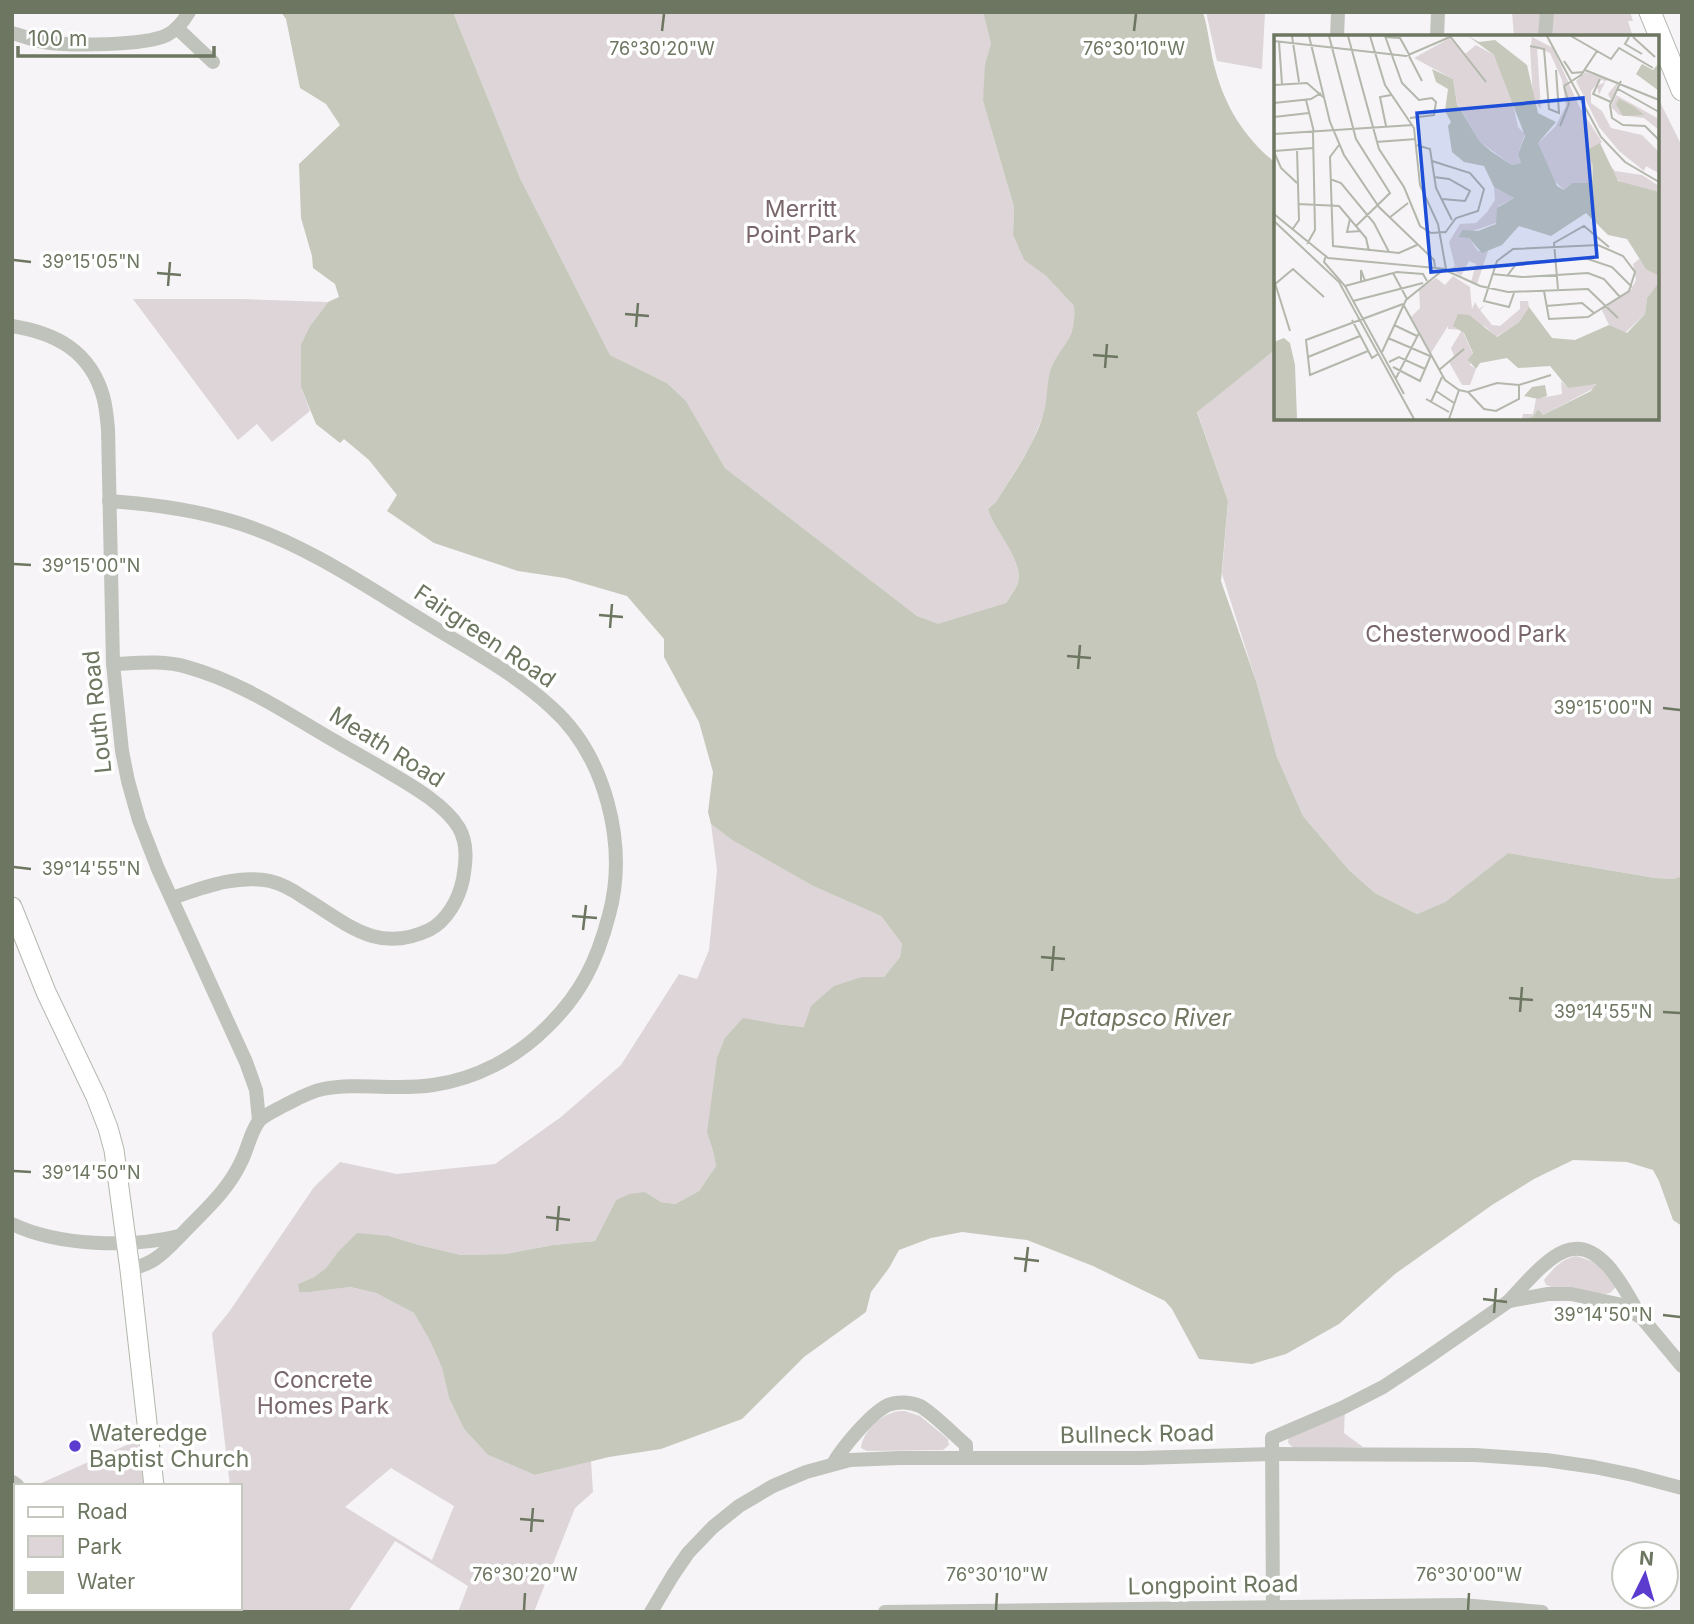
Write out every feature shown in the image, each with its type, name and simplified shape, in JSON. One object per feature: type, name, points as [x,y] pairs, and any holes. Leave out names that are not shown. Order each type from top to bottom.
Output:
[{"type":"main road","points":[[1650,12],[1682,90]]},
{"type":"main road","points":[[12,906],[46,992],[96,1097],[114,1150],[154,1484]]},
{"type":"street","points":[[12,33],[41,41],[75,44],[156,39],[177,29],[189,12]]},
{"type":"street","points":[[1337,35],[1338,12]]},
{"type":"street","points":[[1437,12],[1437,35]]},
{"type":"street","points":[[1545,35],[1548,12]]},
{"type":"street","points":[[177,29],[213,62]]},
{"type":"street","name":"Louth Road","points":[[12,326],[44,333],[72,346],[86,362],[104,398],[108,429],[113,664],[122,751],[128,781],[139,821],[246,1062],[256,1090],[259,1120]]},
{"type":"street","name":"Fairgreen Road","points":[[109,501],[174,507],[262,531],[305,551],[369,587],[478,653],[528,687],[553,708],[586,751],[609,807],[617,864],[614,898],[602,941],[582,986],[567,1007],[527,1046],[477,1074],[454,1081],[421,1086],[321,1090],[299,1097],[259,1120]]},
{"type":"street","name":"Meath Road","points":[[113,664],[150,662],[184,666],[262,698],[417,791],[449,816],[464,840],[464,873],[454,905],[431,929],[402,938],[369,936],[349,927],[287,887],[271,882],[225,882],[172,898]]},
{"type":"street","points":[[130,1270],[154,1260],[223,1192],[240,1164],[259,1120]]},
{"type":"street","points":[[12,1224],[32,1232],[91,1243],[157,1242],[180,1236]]},
{"type":"street","points":[[1273,1609],[1272,1438],[1383,1387],[1509,1301],[1553,1258],[1575,1248],[1584,1249],[1600,1257],[1642,1318],[1682,1366]]},
{"type":"street","points":[[1509,1301],[1548,1294],[1571,1294],[1618,1304],[1642,1318]]},
{"type":"street","points":[[833,1464],[842,1448],[872,1418],[886,1406],[901,1402],[921,1407],[946,1427],[966,1445],[967,1458]]},
{"type":"street","name":"Bullneck Road","points":[[651,1612],[688,1553],[713,1527],[739,1506],[773,1486],[806,1472],[850,1461],[1272,1454],[1475,1455],[1546,1460],[1633,1475],[1682,1489]]},
{"type":"street","name":"Longpoint Road","points":[[885,1612],[1462,1605],[1542,1612]]},
{"type":"green space","name":"Merritt Point Park","points":[[453,12],[983,12],[991,44],[983,101],[1014,207],[1013,235],[1024,260],[1046,276],[1074,306],[1074,327],[1052,368],[1044,413],[1031,445],[996,502],[988,509],[1013,555],[1019,574],[1018,583],[1006,603],[938,625],[917,616],[725,468],[686,401],[667,383],[610,355],[520,178]]},
{"type":"green space","points":[[1206,12],[1265,12],[1262,69],[1217,61]]},
{"type":"green space","points":[[1512,12],[1630,12],[1633,21],[1628,21],[1632,35],[1514,35]]},
{"type":"green space","name":"Chesterwood Park","points":[[1659,100],[1682,146],[1682,876],[1674,879],[1655,878],[1508,853],[1445,902],[1417,914],[1375,893],[1349,870],[1303,816],[1277,757],[1222,574],[1228,501],[1197,411],[1274,351],[1274,420],[1659,420]]},
{"type":"green space","points":[[133,299],[328,302],[310,326],[301,387],[310,411],[272,442],[257,424],[238,440]]},
{"type":"green space","name":"Concrete Homes Park","points":[[711,824],[732,840],[813,886],[881,916],[902,944],[900,957],[884,977],[862,977],[804,1027],[776,1024],[707,1133],[716,1166],[699,1191],[675,1204],[661,1202],[645,1192],[616,1200],[595,1241],[553,1245],[506,1254],[461,1255],[389,1236],[337,1253],[326,1268],[298,1284],[299,1292],[349,1287],[376,1293],[414,1313],[442,1368],[449,1398],[464,1429],[488,1455],[535,1475],[591,1461],[593,1492],[575,1508],[534,1612],[458,1612],[468,1586],[395,1541],[348,1612],[206,1612],[242,1610],[243,1587],[242,1484],[230,1484],[212,1333],[314,1187],[340,1162],[397,1174],[495,1164],[561,1117],[621,1065],[679,974],[697,979],[709,950],[717,870]],"holes":[[[391,1468],[454,1506],[432,1560],[345,1507]]]},
{"type":"green space","points":[[1576,1256],[1606,1270],[1615,1288],[1605,1294],[1546,1285],[1544,1280],[1554,1268],[1566,1259]]},
{"type":"green space","points":[[1345,1407],[1344,1433],[1363,1447],[1296,1450],[1288,1443],[1289,1436]]},
{"type":"green space","points":[[905,1411],[920,1416],[948,1439],[949,1445],[943,1450],[867,1451],[861,1448],[864,1437],[876,1422],[894,1412]]},
{"type":"green space","points":[[138,1440],[144,1484],[39,1484]]},
{"type":"water","name":"Patapsco River","points":[[281,12],[453,12],[520,178],[610,355],[667,383],[686,401],[725,468],[917,616],[938,624],[1006,603],[1018,583],[1019,574],[1013,555],[988,509],[996,502],[1034,438],[1045,409],[1052,366],[1069,339],[1074,317],[1074,306],[1046,276],[1024,260],[1013,235],[1014,207],[983,101],[985,65],[991,44],[983,12],[1203,12],[1214,64],[1231,111],[1246,134],[1274,161],[1274,351],[1197,412],[1228,501],[1221,581],[1256,681],[1277,757],[1303,816],[1349,870],[1375,893],[1417,914],[1445,902],[1508,853],[1655,878],[1674,879],[1682,876],[1682,1226],[1673,1220],[1653,1170],[1627,1162],[1573,1160],[1534,1179],[1492,1205],[1395,1274],[1339,1324],[1286,1354],[1252,1364],[1199,1359],[1165,1301],[1093,1266],[1027,1240],[962,1232],[931,1238],[899,1250],[871,1292],[866,1312],[804,1357],[742,1419],[661,1449],[609,1457],[535,1475],[488,1455],[464,1429],[449,1398],[442,1368],[414,1313],[376,1293],[350,1287],[299,1292],[298,1284],[326,1268],[357,1233],[389,1236],[461,1255],[506,1254],[553,1245],[595,1241],[616,1200],[630,1194],[645,1192],[661,1202],[675,1204],[699,1191],[716,1166],[707,1133],[717,1058],[725,1038],[743,1018],[804,1027],[811,1006],[834,986],[862,977],[884,977],[900,957],[902,944],[881,916],[813,886],[732,840],[711,824],[708,812],[713,772],[699,722],[664,657],[664,639],[627,596],[565,578],[518,571],[434,543],[387,511],[397,495],[369,460],[344,439],[340,443],[316,424],[301,387],[301,345],[310,326],[328,302],[339,297],[335,284],[313,268],[301,218],[299,164],[340,125],[326,104],[300,88],[286,19]]},
{"type":"place","name":"Wateredge Baptist Church","points":[[75,1446]]}]
